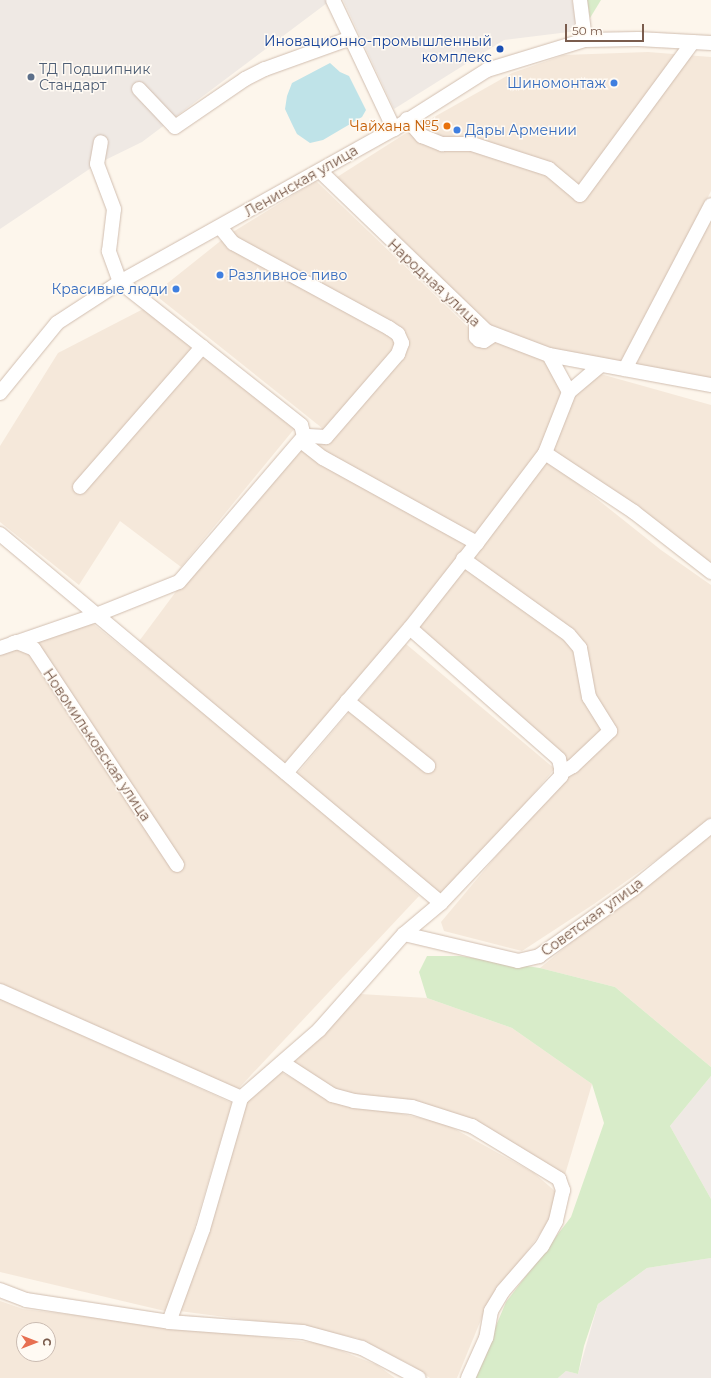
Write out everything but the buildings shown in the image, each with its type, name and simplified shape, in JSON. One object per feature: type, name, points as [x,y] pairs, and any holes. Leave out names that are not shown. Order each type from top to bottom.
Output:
[{"type":"street","points":[[333,0],[394,129]]},
{"type":"street","points":[[580,0],[585,40]]},
{"type":"street","points":[[139,89],[175,127],[260,71],[351,38]]},
{"type":"street","name":"Ленинская улица","points":[[0,393],[57,323],[120,282],[394,129],[407,119],[487,70],[585,40],[638,38],[711,43]]},
{"type":"street","points":[[407,119],[422,136],[442,144],[472,144],[549,169],[580,195],[693,42]]},
{"type":"street","points":[[101,142],[97,164],[114,209],[109,250],[120,282],[301,425],[303,438],[323,458],[477,543]]},
{"type":"street","name":"Народная улица","points":[[320,171],[476,324],[493,335],[549,355],[711,386]]},
{"type":"street","points":[[625,369],[711,205]]},
{"type":"street","points":[[4,646],[96,615],[179,582],[303,438],[326,437],[398,354],[402,342],[398,334],[233,243],[220,227]]},
{"type":"street","points":[[80,487],[202,347]]},
{"type":"street","points":[[549,355],[569,392]]},
{"type":"street","points":[[286,774],[410,628],[477,543],[545,453],[569,392],[601,365]]},
{"type":"street","points":[[545,453],[634,512],[711,572]]},
{"type":"street","points":[[0,534],[441,903]]},
{"type":"street","points":[[463,559],[570,635],[580,648],[589,698],[610,731],[573,766],[561,773]]},
{"type":"street","points":[[169,1322],[203,1229],[242,1098],[319,1030],[407,934],[441,903],[561,776],[559,759],[410,628]]},
{"type":"street","name":"Новомильковская улица","points":[[4,646],[17,642],[34,649],[177,865]]},
{"type":"street","points":[[347,701],[428,766]]},
{"type":"street","name":"Советская улица","points":[[407,934],[518,961],[539,956],[632,890],[711,826]]},
{"type":"street","points":[[0,991],[242,1098]]},
{"type":"street","points":[[283,1062],[332,1095],[354,1101],[412,1107],[472,1126],[559,1179],[564,1190],[556,1221],[542,1246],[503,1290],[491,1311],[486,1338],[468,1378]]},
{"type":"street","points":[[0,1290],[26,1300],[169,1322],[303,1332],[362,1348],[419,1378]]},
{"type":"shaded area","points":[[0,0],[331,0],[142,142],[97,164],[0,229]]},
{"type":"shaded area","points":[[343,0],[572,0],[577,31],[504,40],[394,109]]},
{"type":"shaded area","points":[[648,52],[711,57],[711,191],[626,363],[555,349],[492,330],[334,179],[411,130],[512,73],[564,55]]},
{"type":"shaded area","points":[[316,181],[470,329],[546,359],[563,386],[536,463],[286,767],[137,644],[192,570],[301,446],[322,428],[154,294],[228,235]]},
{"type":"shaded area","points":[[711,214],[711,378],[636,366],[645,340]]},
{"type":"shaded area","points":[[149,306],[295,428],[181,567],[120,521],[79,585],[0,522],[0,446],[58,353]]},
{"type":"shaded area","points":[[597,373],[711,405],[711,564],[550,450],[571,394]]},
{"type":"shaded area","points":[[547,459],[661,550],[711,585],[711,821],[594,904],[522,951],[444,931],[441,922],[569,769],[415,629]]},
{"type":"shaded area","points":[[91,622],[294,787],[419,896],[238,1089],[0,983],[0,655]]},
{"type":"shaded area","points":[[406,644],[555,769],[443,901],[295,777]]},
{"type":"shaded area","points":[[711,828],[711,1067],[615,987],[540,968]]},
{"type":"shaded area","points":[[360,994],[427,998],[512,1028],[592,1084],[564,1178],[440,1108],[338,1091],[294,1062]]},
{"type":"shaded area","points":[[0,998],[232,1103],[169,1312],[0,1272]]},
{"type":"shaded area","points":[[279,1071],[331,1099],[444,1123],[534,1173],[556,1192],[552,1217],[485,1310],[457,1378],[430,1378],[411,1365],[357,1338],[303,1327],[179,1311],[244,1102]]},
{"type":"shaded area","points":[[711,1076],[711,1199],[670,1126]]},
{"type":"shaded area","points":[[711,1258],[711,1378],[558,1378],[566,1371],[578,1374],[598,1304],[647,1268]]},
{"type":"shaded area","points":[[0,1301],[23,1309],[324,1344],[377,1365],[395,1378],[0,1378]]},
{"type":"green space","points":[[587,0],[601,0],[590,18]]},
{"type":"green space","points":[[427,956],[460,956],[540,968],[615,987],[711,1067],[711,1076],[670,1126],[711,1199],[711,1258],[647,1268],[598,1304],[584,1346],[578,1374],[566,1371],[558,1378],[474,1378],[506,1302],[571,1217],[604,1123],[592,1084],[512,1028],[427,998],[419,972]]},
{"type":"water","points":[[330,63],[340,72],[349,76],[366,110],[362,117],[323,140],[310,143],[297,134],[292,124],[285,109],[287,96],[292,83]]},
{"type":"place","name":"Иновационно-промышленный комплекс","points":[[500,49]]},
{"type":"place","name":"ТД Подшипник Стандарт","points":[[31,77]]},
{"type":"place","name":"Шиномонтаж","points":[[614,83]]},
{"type":"place","name":"Чайхана №5","points":[[447,126]]},
{"type":"place","name":"Дары Армении","points":[[457,130]]},
{"type":"place","name":"Разливное пиво","points":[[220,275]]},
{"type":"place","name":"Красивые люди","points":[[176,289]]}]
